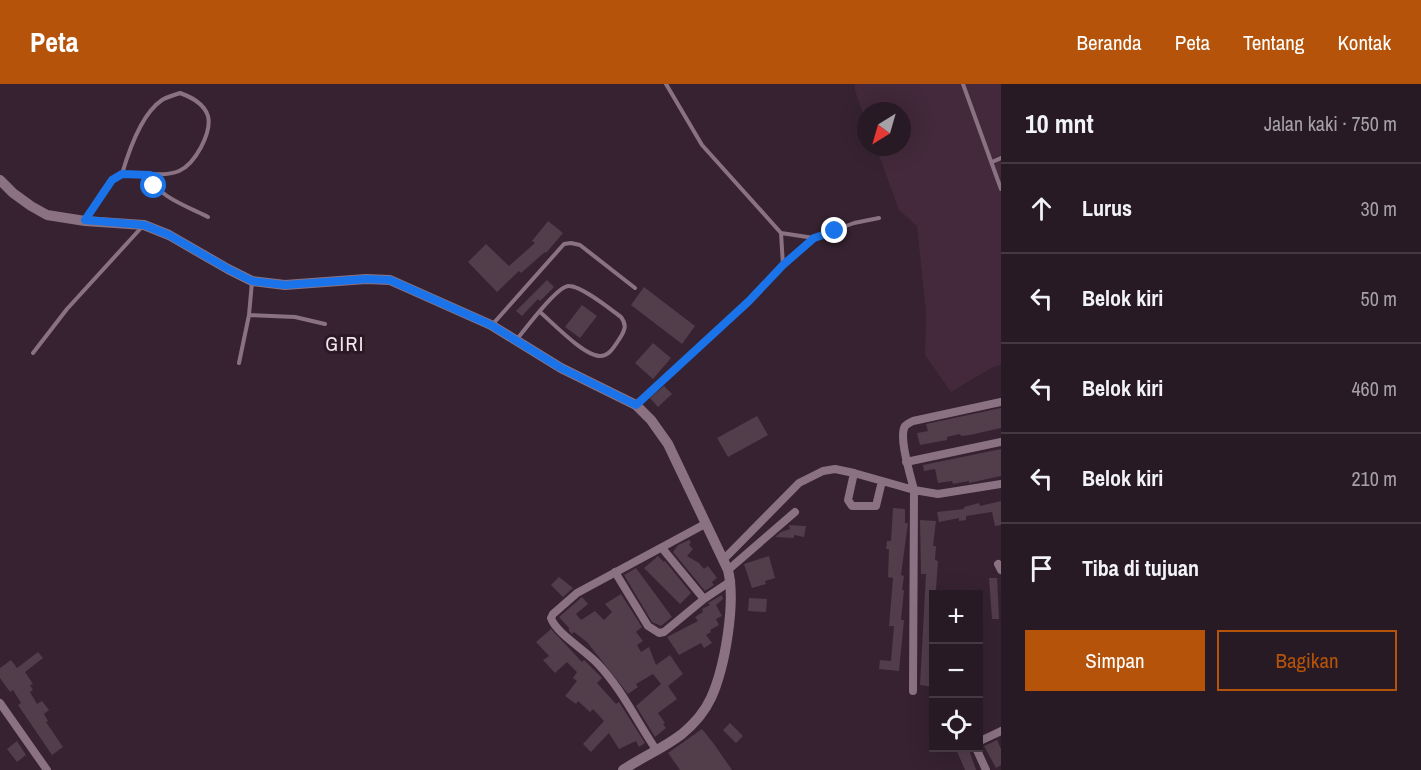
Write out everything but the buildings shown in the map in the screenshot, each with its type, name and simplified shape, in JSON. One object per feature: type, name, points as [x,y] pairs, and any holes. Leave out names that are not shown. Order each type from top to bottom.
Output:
[{"type":"main road","points":[[0,180],[31,207],[47,215],[144,225],[169,235],[252,281],[285,285],[366,279],[390,280],[491,325],[561,368],[636,405],[651,420],[668,444],[723,559],[729,576],[731,611],[719,675],[711,698],[701,715],[683,733],[623,770]]},
{"type":"street","points":[[913,691],[914,490],[906,462],[903,433],[905,426],[913,421],[1001,402]]},
{"type":"street","points":[[906,462],[1001,442]]},
{"type":"street","points":[[723,559],[799,483],[823,471],[835,469],[938,494],[1001,484]]},
{"type":"street","points":[[854,473],[849,500],[852,506],[876,506],[882,481]]},
{"type":"street","points":[[615,572],[648,626],[659,633],[664,632],[704,599],[795,512]]},
{"type":"street","points":[[657,751],[613,682],[597,663],[556,626],[551,618],[577,593],[705,524]]},
{"type":"street","points":[[662,548],[704,599]]},
{"type":"street","points":[[0,703],[47,770]]},
{"type":"street","points":[[983,740],[1001,731]]},
{"type":"street","points":[[978,752],[986,770]]},
{"type":"lane","points":[[666,84],[702,145],[782,233],[814,238]]},
{"type":"lane","points":[[963,84],[1001,189]]},
{"type":"lane","points":[[85,220],[112,180],[122,174],[165,174],[181,170],[194,158],[206,137],[208,116],[196,99],[180,93],[163,99],[150,111],[131,145],[122,174]]},
{"type":"lane","points":[[992,162],[1001,158]]},
{"type":"lane","points":[[150,175],[154,186],[160,192],[208,217]]},
{"type":"lane","points":[[636,405],[814,238],[854,223],[879,218]]},
{"type":"lane","points":[[33,353],[67,309],[144,225]]},
{"type":"lane","points":[[782,233],[783,265]]},
{"type":"lane","points":[[491,325],[564,244],[580,245],[635,288]]},
{"type":"lane","points":[[239,363],[249,315],[252,281]]},
{"type":"lane","points":[[515,341],[540,312],[562,287],[570,285],[621,317],[625,322],[625,329],[613,349],[606,355],[589,354],[540,312]]},
{"type":"lane","points":[[249,315],[295,317],[325,324]]},
{"type":"shaded area","points":[[855,84],[1001,84],[1001,365],[991,368],[951,392],[925,355],[926,313],[917,226],[899,210],[879,156],[911,156],[911,102],[859,102]]},
{"type":"district","name":"GIRI","points":[[345,344]]},
{"type":"route","points":[[154,186],[150,175],[122,174],[112,180],[102,192],[85,220],[144,225],[169,235],[252,281],[285,285],[366,279],[390,280],[491,325],[561,368],[636,405],[749,301],[783,265],[814,238],[835,231]]}]
